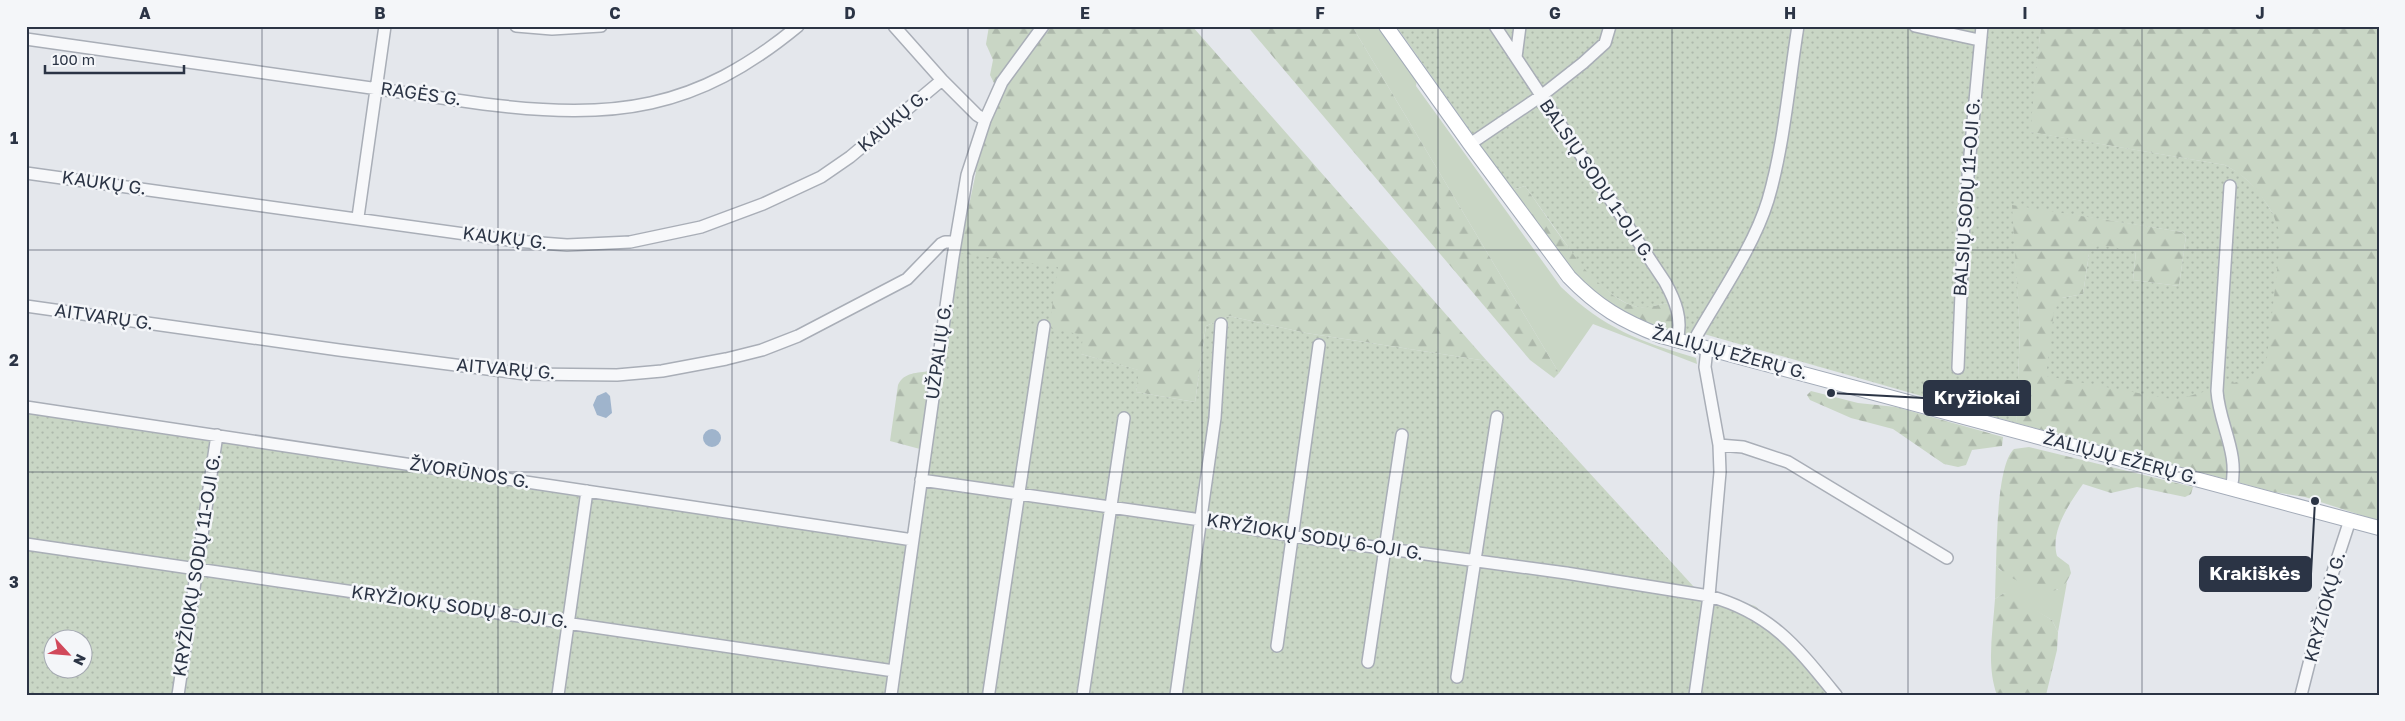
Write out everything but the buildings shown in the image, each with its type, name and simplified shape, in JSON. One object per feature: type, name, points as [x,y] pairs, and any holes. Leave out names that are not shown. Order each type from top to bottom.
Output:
[{"type":"main road","name":"ŽALIŲJŲ EŽERŲ G.","points":[[1386,26],[1544,245],[1587,295],[1620,319],[1677,340],[2379,528]]},
{"type":"street","points":[[358,217],[385,26]]},
{"type":"street","points":[[516,26],[552,29],[602,26]]},
{"type":"street","name":"RAGĖS G.","points":[[26,38],[517,108],[588,110],[633,107],[680,96],[722,78],[753,59],[798,26]]},
{"type":"street","points":[[894,26],[942,80],[977,115],[985,120]]},
{"type":"street","name":"UŽPALIŲ G.","points":[[891,695],[955,242],[967,175],[985,120],[1002,82],[1043,26]]},
{"type":"street","name":"BALSIŲ SODŲ 1-OJI G.","points":[[1495,26],[1665,282],[1677,306],[1680,326],[1677,340]]},
{"type":"street","points":[[1516,58],[1520,26]]},
{"type":"street","points":[[1470,144],[1541,96],[1605,43],[1610,26]]},
{"type":"street","points":[[1695,695],[1709,596],[1718,501],[1719,445],[1701,346],[1697,335],[1751,239],[1768,201],[1774,176],[1798,26]]},
{"type":"street","points":[[1914,26],[1979,40]]},
{"type":"street","name":"BALSIŲ SODŲ 11-OJI G.","points":[[1958,368],[1964,219],[1979,40],[1982,26]]},
{"type":"street","name":"KAUKŲ G.","points":[[26,172],[545,244],[599,245],[662,236],[700,226],[763,204],[821,177],[850,157],[942,80]]},
{"type":"street","points":[[2230,186],[2217,391],[2218,409],[2235,470],[2231,488]]},
{"type":"street","name":"AITVARŲ G.","points":[[26,306],[339,350],[515,372],[617,375],[662,371],[726,359],[762,350],[798,336],[907,279],[941,244],[955,242]]},
{"type":"street","points":[[1176,695],[1215,418],[1221,324]]},
{"type":"street","points":[[989,692],[1002,594],[1044,326]]},
{"type":"street","points":[[1277,646],[1319,345]]},
{"type":"street","name":"ŽVORŪNOS G.","points":[[26,407],[217,434],[913,540]]},
{"type":"street","points":[[1457,676],[1497,417]]},
{"type":"street","points":[[1084,695],[1124,418]]},
{"type":"street","name":"KRYŽIOKŲ SODŲ 11-OJI G.","points":[[178,695],[217,434]]},
{"type":"street","points":[[1368,662],[1402,435]]},
{"type":"street","points":[[1719,445],[1743,446],[1788,462],[1948,558]]},
{"type":"street","name":"KRYŽIOKŲ SODŲ 6-OJI G.","points":[[921,480],[1709,596],[1731,602],[1766,620],[1806,658],[1836,695]]},
{"type":"street","points":[[558,695],[587,491]]},
{"type":"street","name":"KRYŽIOKŲ G.","points":[[2301,695],[2330,581],[2350,520]]},
{"type":"street","name":"KRYŽIOKŲ SODŲ 8-OJI G.","points":[[26,544],[894,671]]},
{"type":"green space","points":[[989,26],[1192,26],[1487,361],[1306,333],[1229,316],[1206,326],[1195,402],[1136,392],[1138,370],[1081,354],[959,253],[976,172],[963,169],[976,126],[995,85],[990,75],[993,60],[986,44]]},
{"type":"green space","points":[[1247,26],[1352,26],[1559,373],[1554,378],[1530,360]]},
{"type":"green space","points":[[1352,26],[1379,26],[1417,80],[1416,86],[1561,287],[1608,323],[1657,346],[1696,358],[1697,364],[1593,324],[1559,373]]},
{"type":"green space","points":[[1396,26],[2041,26],[2030,132],[2225,165],[2239,173],[2258,190],[2273,214],[2281,236],[2266,366],[2257,376],[2176,400],[2046,376],[2054,311],[2062,298],[2083,294],[2089,254],[2099,245],[2136,251],[2133,280],[2179,286],[2186,236],[2182,232],[2012,205],[2020,332],[2016,423],[1704,334],[1681,336],[1669,303],[1638,307],[1630,305],[1614,296],[1581,265],[1525,186],[1512,190]]},
{"type":"green space","points":[[2041,26],[2379,26],[2379,521],[2305,497],[2274,492],[2016,423],[2020,332],[2011,204],[2182,232],[2186,236],[2179,286],[2133,280],[2136,252],[2089,254],[2083,294],[2062,298],[2176,400],[2273,214],[2253,186],[2241,175],[2225,165],[2029,132]]},
{"type":"green space","points":[[1525,186],[1591,275],[1624,302],[1639,307],[1669,303],[1681,336],[1647,326],[1584,288],[1512,190]]},
{"type":"green space","points":[[959,253],[1058,267],[1049,328],[1083,335],[1081,354],[1139,370],[1136,392],[1195,402],[1206,326],[1229,316],[1306,333],[1487,361],[1694,587],[1755,606],[1796,641],[1840,695],[26,695],[26,411],[917,536]]},
{"type":"green space","points":[[930,371],[920,449],[890,441],[898,385],[907,375]]},
{"type":"green space","points":[[1811,391],[1858,403],[1896,407],[2003,437],[2002,446],[1972,450],[1966,465],[1958,467],[1944,464],[1893,429],[1851,418],[1810,400],[1807,395]]},
{"type":"green space","points":[[2029,447],[2193,487],[2191,494],[2185,497],[2137,487],[2111,493],[2083,484],[2062,518],[2056,537],[2057,556],[2069,565],[2071,573],[2059,589],[2042,590],[2015,580],[1996,565],[1999,504],[2004,470],[2008,457],[2014,449]]},
{"type":"green space","points":[[1996,565],[2000,570],[2057,590],[2067,582],[2058,632],[2052,620],[2004,593],[1995,599]]},
{"type":"green space","points":[[2004,593],[2013,596],[2052,620],[2058,632],[2057,650],[2046,695],[1997,695],[1992,672],[1992,636],[1995,599]]},
{"type":"water","points":[[606,392],[610,396],[612,413],[606,418],[597,415],[593,405],[597,396]]},
{"type":"water","points":[[708,429],[716,429],[721,434],[719,445],[708,447],[703,442],[703,434]]},
{"type":"place","name":"Kryžiokai","points":[[1831,393]]},
{"type":"place","name":"Krakiškės","points":[[2315,501]]}]
